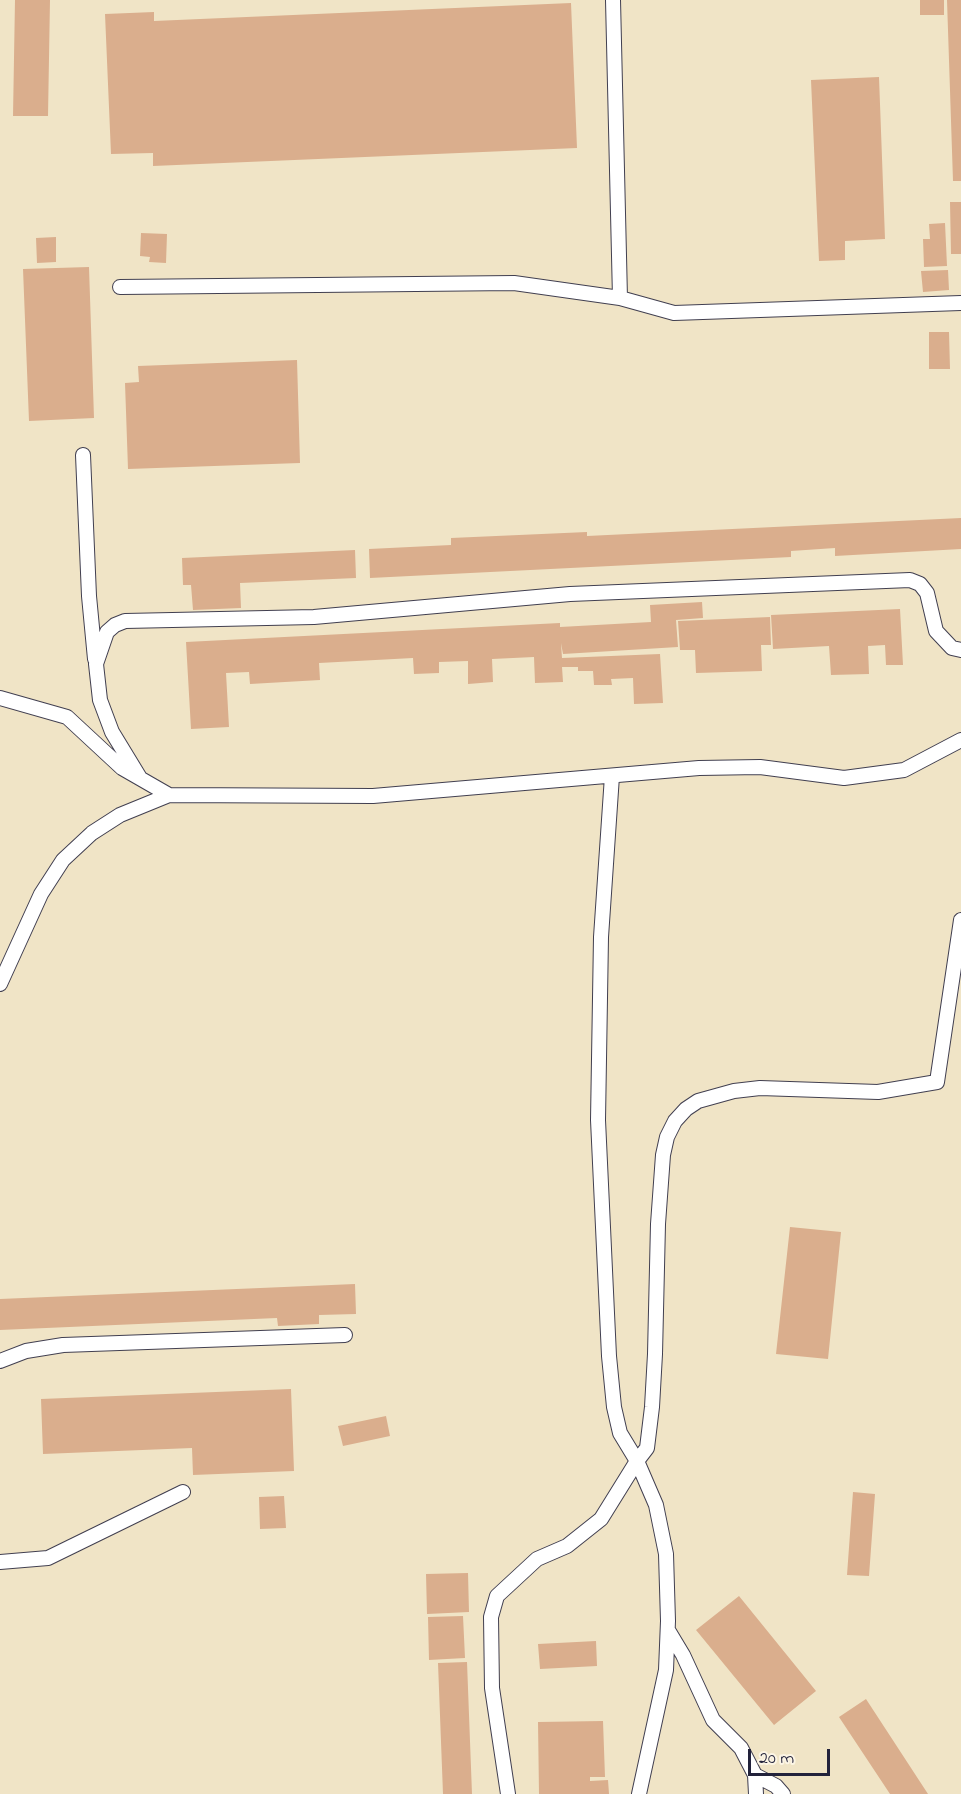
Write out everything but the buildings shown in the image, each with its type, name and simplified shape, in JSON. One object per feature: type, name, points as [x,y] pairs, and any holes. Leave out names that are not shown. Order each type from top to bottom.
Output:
[{"type":"lane","points":[[613,0],[620,298]]},
{"type":"lane","points":[[120,287],[513,283],[620,298],[674,313],[961,303]]},
{"type":"lane","points":[[82,455],[89,596],[100,700],[112,732],[140,778]]},
{"type":"lane","points":[[96,664],[107,633],[115,625],[125,621],[314,617],[570,594],[910,580],[920,584],[927,594],[936,631],[952,648],[961,650]]},
{"type":"lane","points":[[0,698],[67,717],[122,768],[169,795]]},
{"type":"lane","points":[[0,984],[41,894],[63,860],[92,833],[120,815],[169,795],[374,796],[699,768],[759,766],[844,778],[904,770],[961,740]]},
{"type":"lane","points":[[612,776],[601,937],[598,1120],[609,1356],[614,1407],[620,1433],[637,1461],[656,1505],[666,1554],[668,1629],[666,1670],[639,1794]]},
{"type":"lane","points":[[508,1794],[492,1688],[491,1617],[496,1596],[537,1559],[567,1546],[601,1519],[647,1448],[655,1354],[658,1224],[663,1155],[667,1137],[675,1121],[686,1109],[698,1101],[734,1090],[760,1088],[878,1092],[937,1082],[961,920]]},
{"type":"lane","points":[[0,1361],[26,1351],[63,1345],[345,1335]]},
{"type":"lane","points":[[0,1562],[48,1558],[183,1492]]},
{"type":"lane","points":[[668,1629],[683,1655],[713,1720],[741,1748],[756,1775],[756,1794]]},
{"type":"lane","points":[[756,1775],[776,1786],[783,1794]]}]
